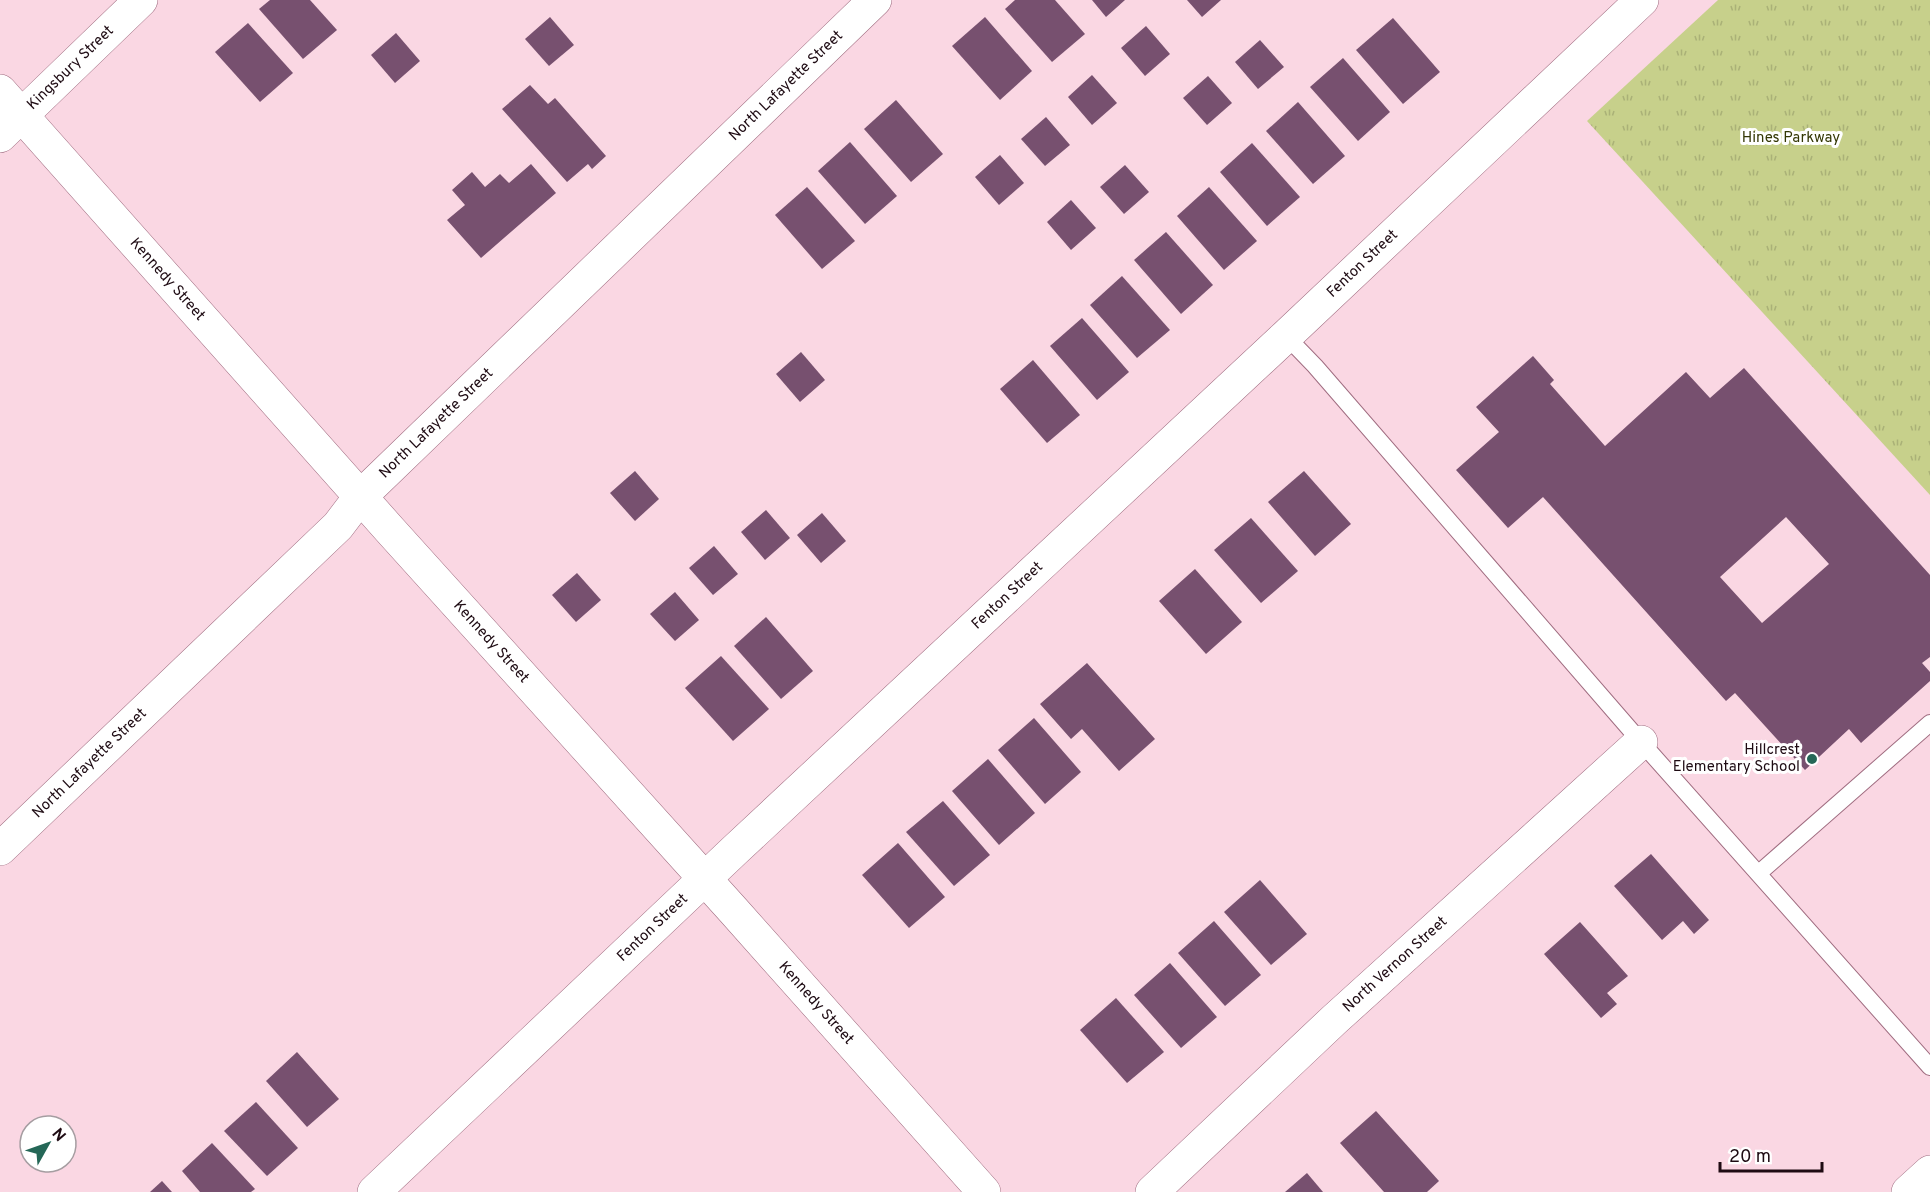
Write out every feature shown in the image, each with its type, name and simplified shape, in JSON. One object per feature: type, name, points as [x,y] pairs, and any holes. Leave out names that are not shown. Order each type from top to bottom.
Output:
[{"type":"street","name":"Kingsbury Street","points":[[11,125],[141,0]]},
{"type":"street","name":"North Lafayette Street","points":[[0,849],[338,526],[360,497],[875,0]]},
{"type":"street","name":"Fenton Street","points":[[374,1192],[704,879],[1642,0]]},
{"type":"street","name":"Kennedy Street","points":[[0,91],[11,125],[360,497],[984,1192]]},
{"type":"street","name":"North Vernon Street","points":[[1152,1192],[1334,1020],[1641,742]]},
{"type":"street","points":[[1908,1192],[1930,1172]]},
{"type":"lane","points":[[1286,336],[1315,366],[1641,742],[1930,1067]]},
{"type":"lane","points":[[1759,873],[1930,723]]},
{"type":"green space","name":"Hines Parkway","points":[[1718,0],[1930,0],[1930,495],[1587,121]]},
{"type":"building","points":[[270,0],[310,0],[337,30],[303,59],[259,9]]},
{"type":"building","points":[[1015,0],[1055,0],[1085,34],[1052,62],[1005,9]]},
{"type":"building","points":[[1092,0],[1125,0],[1106,17]]},
{"type":"building","points":[[1187,0],[1221,0],[1202,17]]},
{"type":"building","points":[[550,17],[574,45],[549,66],[525,39]]},
{"type":"building","points":[[985,17],[1032,71],[1000,100],[952,46]]},
{"type":"building","points":[[1393,18],[1440,72],[1403,104],[1356,50]]},
{"type":"building","points":[[248,23],[293,73],[260,102],[215,52]]},
{"type":"building","points":[[1146,26],[1170,54],[1145,76],[1121,48]]},
{"type":"building","points":[[396,33],[420,61],[395,83],[371,55]]},
{"type":"building","points":[[1260,40],[1284,67],[1258,89],[1235,62]]},
{"type":"building","points":[[1343,58],[1390,112],[1358,141],[1310,87]]},
{"type":"building","points":[[1092,75],[1117,103],[1092,125],[1068,97]]},
{"type":"building","points":[[1208,76],[1232,103],[1207,125],[1183,98]]},
{"type":"building","points":[[530,85],[548,104],[555,98],[606,156],[592,169],[588,164],[567,182],[502,109]]},
{"type":"building","points":[[896,100],[943,154],[911,182],[864,129]]},
{"type":"building","points":[[1298,102],[1345,156],[1313,184],[1266,131]]},
{"type":"building","points":[[1046,117],[1070,145],[1045,166],[1021,139]]},
{"type":"building","points":[[850,142],[897,196],[865,224],[818,171]]},
{"type":"building","points":[[1252,143],[1300,197],[1267,226],[1220,172]]},
{"type":"building","points":[[1000,155],[1024,183],[999,205],[975,177]]},
{"type":"building","points":[[531,164],[556,193],[481,258],[447,220],[465,205],[452,190],[472,172],[485,187],[500,174],[509,183]]},
{"type":"building","points":[[1125,165],[1149,192],[1124,214],[1100,187]]},
{"type":"building","points":[[807,187],[855,241],[822,269],[775,215]]},
{"type":"building","points":[[1209,187],[1257,241],[1224,270],[1177,216]]},
{"type":"building","points":[[1071,200],[1096,228],[1071,250],[1047,222]]},
{"type":"building","points":[[1166,232],[1213,285],[1181,314],[1134,260]]},
{"type":"building","points":[[1122,276],[1170,330],[1137,358],[1090,305]]},
{"type":"building","points":[[1082,318],[1129,372],[1097,400],[1050,346]]},
{"type":"building","points":[[801,352],[825,380],[800,402],[776,374]]},
{"type":"building","points":[[1533,356],[1554,380],[1550,384],[1605,446],[1686,372],[1710,398],[1744,368],[1930,575],[1930,657],[1922,663],[1930,672],[1930,681],[1861,743],[1849,729],[1805,770],[1735,693],[1726,701],[1543,497],[1508,528],[1456,470],[1499,432],[1476,407]],"holes":[[[1786,517],[1829,564],[1762,623],[1720,577]]]},
{"type":"building","points":[[1033,360],[1080,415],[1047,443],[1000,389]]},
{"type":"building","points":[[635,471],[659,499],[635,521],[610,493]]},
{"type":"building","points":[[1304,471],[1351,524],[1315,556],[1268,502]]},
{"type":"building","points":[[766,510],[790,538],[765,560],[741,532]]},
{"type":"building","points":[[822,513],[846,541],[821,563],[797,535]]},
{"type":"building","points":[[1251,518],[1298,571],[1261,603],[1214,550]]},
{"type":"building","points":[[714,546],[738,574],[713,595],[689,568]]},
{"type":"building","points":[[1195,569],[1242,622],[1206,654],[1159,601]]},
{"type":"building","points":[[577,573],[601,600],[576,622],[552,595]]},
{"type":"building","points":[[675,592],[699,620],[675,641],[650,614]]},
{"type":"building","points":[[766,617],[813,671],[781,699],[734,646]]},
{"type":"building","points":[[721,656],[769,709],[733,741],[685,688]]},
{"type":"building","points":[[1087,663],[1155,739],[1119,771],[1082,729],[1071,739],[1040,704]]},
{"type":"building","points":[[1034,718],[1081,772],[1045,804],[998,750]]},
{"type":"building","points":[[988,759],[1035,813],[999,845],[952,791]]},
{"type":"building","points":[[943,801],[990,855],[954,886],[906,832]]},
{"type":"building","points":[[898,843],[945,897],[909,928],[862,875]]},
{"type":"building","points":[[1651,854],[1709,920],[1694,934],[1683,921],[1662,940],[1614,886]]},
{"type":"building","points":[[1260,880],[1307,934],[1271,965],[1224,912]]},
{"type":"building","points":[[1214,921],[1261,975],[1225,1006],[1178,953]]},
{"type":"building","points":[[1580,922],[1628,976],[1607,993],[1617,1004],[1601,1018],[1544,954]]},
{"type":"building","points":[[1170,963],[1217,1017],[1181,1048],[1134,995]]},
{"type":"building","points":[[1116,998],[1164,1052],[1127,1083],[1080,1030]]},
{"type":"building","points":[[297,1052],[339,1099],[307,1127],[266,1081]]},
{"type":"building","points":[[256,1102],[298,1148],[267,1176],[224,1131]]},
{"type":"building","points":[[1376,1111],[1439,1181],[1427,1192],[1384,1192],[1340,1143]]},
{"type":"building","points":[[212,1143],[255,1189],[251,1192],[200,1192],[182,1171]]},
{"type":"building","points":[[1307,1173],[1323,1192],[1285,1192]]},
{"type":"building","points":[[162,1181],[172,1192],[150,1192]]},
{"type":"place","name":"Hillcrest Elementary School","points":[[1812,759]]}]
